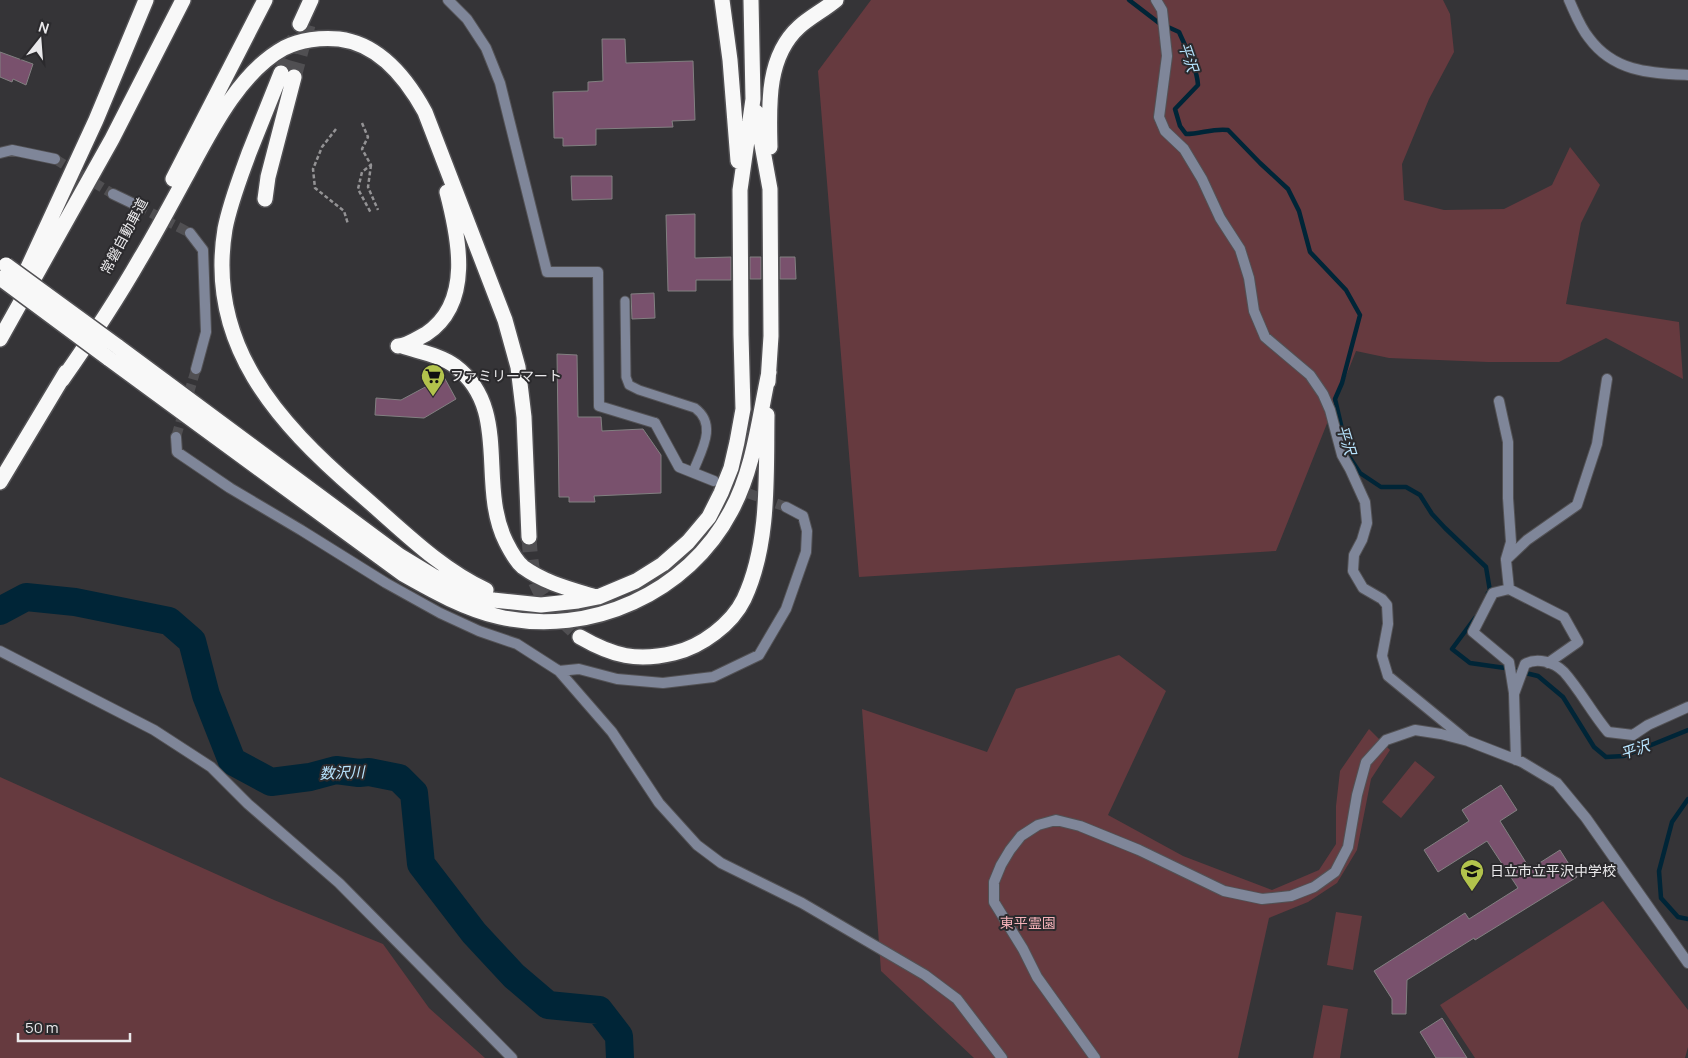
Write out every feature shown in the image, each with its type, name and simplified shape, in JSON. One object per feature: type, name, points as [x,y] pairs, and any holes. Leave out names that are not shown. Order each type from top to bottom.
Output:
[{"type":"highway","points":[[0,327],[96,120],[146,0]]},
{"type":"highway","points":[[0,339],[112,139],[183,0]]},
{"type":"highway","name":"常磐自動車道","points":[[0,482],[62,380],[126,267],[213,103],[264,0]]},
{"type":"highway","points":[[304,25],[312,0]]},
{"type":"highway","points":[[112,352],[400,556],[459,589],[493,600],[541,605],[578,602],[598,597],[636,581],[663,564],[688,542],[709,517],[731,468],[743,409],[740,190],[730,60],[722,0]]},
{"type":"highway","points":[[740,190],[753,99],[752,0]]},
{"type":"highway","points":[[580,637],[598,648],[629,657],[648,658],[666,655],[682,651],[711,636],[723,626],[744,600],[756,562],[762,525],[766,476],[768,372],[771,336],[769,111],[771,90],[776,64],[785,45],[798,28],[836,0]]},
{"type":"highway","points":[[62,380],[101,325],[200,150],[237,91],[252,73],[284,48],[314,39],[331,38],[360,45],[388,62],[412,89],[425,112],[505,320],[518,367],[524,417],[528,537]]},
{"type":"highway","points":[[265,199],[287,75],[238,182],[225,228],[223,259],[224,298],[242,358],[261,390],[281,418],[320,459],[443,564],[478,586],[515,602]]},
{"type":"highway","points":[[753,99],[770,189]]},
{"type":"highway","points":[[442,156],[442,173],[455,220],[459,249],[459,280],[451,303],[435,327],[397,346],[433,355],[454,365],[470,379],[481,396],[488,418],[494,509],[500,530],[509,549],[521,565],[546,581],[598,597]]},
{"type":"highway","points":[[2,268],[403,574],[454,601],[499,617],[547,621],[590,617],[630,604],[669,582],[689,566],[704,551],[732,510],[746,474],[768,372]]},
{"type":"street","points":[[448,0],[467,19],[486,48],[500,83],[547,272],[598,272],[599,406],[655,423],[679,467],[714,481]]},
{"type":"street","points":[[1156,0],[1162,10],[1167,56],[1159,117],[1165,132],[1184,149],[1202,179],[1220,218],[1240,249],[1249,278],[1254,311],[1265,337],[1310,375],[1323,394],[1330,410],[1342,455],[1365,502],[1367,523],[1362,540],[1354,555],[1353,571],[1362,588],[1382,598],[1388,605],[1388,624],[1382,656],[1388,676],[1468,741]]},
{"type":"street","points":[[1569,0],[1589,38],[1602,52],[1619,63],[1635,70],[1688,75]]},
{"type":"street","points":[[0,152],[12,150],[55,159]]},
{"type":"street","points":[[114,194],[138,206]]},
{"type":"street","points":[[190,233],[203,250],[206,332],[196,369]]},
{"type":"street","points":[[1506,560],[1527,540],[1577,505],[1597,444],[1607,379]]},
{"type":"street","points":[[1499,401],[1508,442],[1508,498],[1511,542],[1506,560],[1509,589]]},
{"type":"street","points":[[176,437],[177,452],[230,488],[360,568],[440,613],[479,631],[516,644],[559,671],[612,732],[659,804],[697,846],[721,863],[802,903],[925,974],[958,999],[1002,1058]]},
{"type":"street","points":[[559,671],[579,669],[617,679],[663,683],[713,677],[759,655],[786,609],[806,552],[807,531],[803,516],[786,508]]},
{"type":"street","points":[[1516,760],[1515,677],[1509,662],[1473,632],[1493,593],[1509,589],[1564,617],[1578,642],[1548,663]]},
{"type":"street","points":[[0,651],[154,730],[211,767],[248,804],[339,883],[512,1058]]},
{"type":"street","points":[[1515,677],[1525,664],[1532,660],[1548,663],[1563,671],[1608,732],[1633,735],[1648,725],[1688,707]]},
{"type":"street","points":[[1095,1058],[1037,977],[1023,949],[994,902],[994,882],[1000,865],[1021,836],[1038,825],[1056,820],[1080,826],[1139,850],[1224,890],[1262,899],[1291,896],[1314,888],[1335,872],[1348,847],[1357,795],[1366,762],[1386,740],[1415,730],[1468,741],[1522,762],[1557,783],[1612,853],[1688,962]]},
{"type":"lane","points":[[625,301],[626,377],[629,385],[695,408],[702,413],[706,420],[708,429],[693,472]]},
{"type":"path","points":[[362,123],[368,137],[362,149],[371,165],[368,186],[378,210]]},
{"type":"path","points":[[336,129],[322,147],[313,169],[315,188],[344,211],[348,224]]},
{"type":"path","points":[[371,165],[362,172],[358,189],[371,213]]},
{"type":"green space","points":[[871,0],[1443,0],[1450,14],[1454,52],[1429,99],[1402,164],[1404,200],[1444,210],[1504,209],[1552,185],[1570,147],[1600,185],[1581,223],[1566,304],[1679,322],[1683,379],[1606,338],[1559,362],[1488,362],[1389,358],[1356,351],[1276,551],[859,577],[818,71]]},
{"type":"green space","name":"東平霊園","points":[[1119,655],[1166,691],[1108,815],[1183,856],[1272,890],[1319,870],[1336,844],[1336,806],[1340,771],[1369,729],[1390,750],[1371,779],[1357,850],[1337,883],[1308,902],[1269,918],[1238,1058],[974,1058],[881,971],[862,709],[987,752],[1016,689]]},
{"type":"green space","points":[[1415,761],[1435,777],[1401,818],[1382,802]]},
{"type":"green space","points":[[0,777],[274,900],[383,944],[429,1008],[485,1058],[0,1058]]},
{"type":"green space","points":[[1603,901],[1688,1010],[1688,1047],[1685,1058],[1475,1058],[1440,1005]]},
{"type":"green space","points":[[1336,912],[1362,916],[1353,970],[1327,965]]},
{"type":"green space","points":[[1323,1005],[1348,1009],[1340,1058],[1313,1058]]},
{"type":"water","points":[[25,593],[27,602],[3,614],[0,618],[0,606]]},
{"type":"building","points":[[602,39],[625,39],[626,63],[693,61],[695,120],[672,121],[673,127],[596,129],[596,145],[563,146],[563,138],[554,138],[553,92],[588,91],[588,82],[603,81]]},
{"type":"building","points":[[0,52],[33,64],[26,85],[13,79],[12,82],[0,77]]},
{"type":"building","points":[[571,176],[612,176],[612,199],[572,200]]},
{"type":"building","points":[[695,214],[695,258],[731,257],[731,280],[696,280],[696,291],[668,291],[666,215]]},
{"type":"building","points":[[750,257],[761,257],[761,279],[750,279]]},
{"type":"building","points":[[780,257],[795,257],[796,279],[780,279]]},
{"type":"building","points":[[654,293],[655,318],[632,319],[631,294]]},
{"type":"building","points":[[557,354],[577,355],[578,417],[601,417],[602,431],[643,429],[661,455],[661,493],[594,496],[595,502],[569,502],[569,497],[559,497]]},
{"type":"building","points":[[444,377],[456,399],[424,418],[375,415],[376,398],[401,400]]},
{"type":"building","points":[[1501,785],[1517,810],[1500,821],[1530,869],[1560,850],[1577,877],[1407,980],[1406,1014],[1392,1014],[1392,999],[1374,971],[1465,913],[1469,919],[1518,888],[1487,841],[1438,872],[1424,850],[1469,821],[1462,810]]},
{"type":"building","points":[[1442,1018],[1467,1058],[1436,1058],[1420,1032]]},
{"type":"waterway","name":"平沢","points":[[1129,0],[1159,23],[1179,32],[1191,58],[1198,85],[1175,109],[1180,126],[1186,134],[1228,130],[1288,189],[1299,211],[1310,252],[1346,290],[1360,315],[1342,383],[1335,399],[1348,455],[1360,473],[1381,487],[1406,487],[1420,495],[1432,514],[1486,567],[1490,591],[1488,593]]},
{"type":"waterway","name":"数沢川","points":[[0,611],[26,597],[75,602],[169,621],[192,641],[206,695],[232,761],[271,782],[310,777],[336,770],[359,773],[369,772],[399,778],[414,793],[421,864],[474,933],[514,976],[548,1005],[599,1010],[619,1036],[620,1058]]},
{"type":"waterway","name":"平沢","points":[[1475,618],[1452,649],[1470,663],[1505,668],[1538,676],[1563,697],[1594,747],[1606,757],[1624,756],[1688,730]]},
{"type":"waterway","name":"平沢","points":[[1688,799],[1672,822],[1659,871],[1661,898],[1678,917],[1688,919]]},
{"type":"tunnel","points":[[294,77],[308,25]]},
{"type":"tunnel","points":[[281,73],[296,35]]},
{"type":"tunnel","points":[[55,159],[113,194]]},
{"type":"tunnel","points":[[138,206],[190,233]]},
{"type":"tunnel","points":[[176,437],[196,369]]},
{"type":"tunnel","points":[[720,483],[786,507]]},
{"type":"tunnel","points":[[529,537],[533,572],[540,591],[555,612],[580,637]]},
{"type":"place","name":"ファミリーマート","points":[[433,397]]},
{"type":"place","name":"日立市立平沢中学校","points":[[1472,892]]}]
